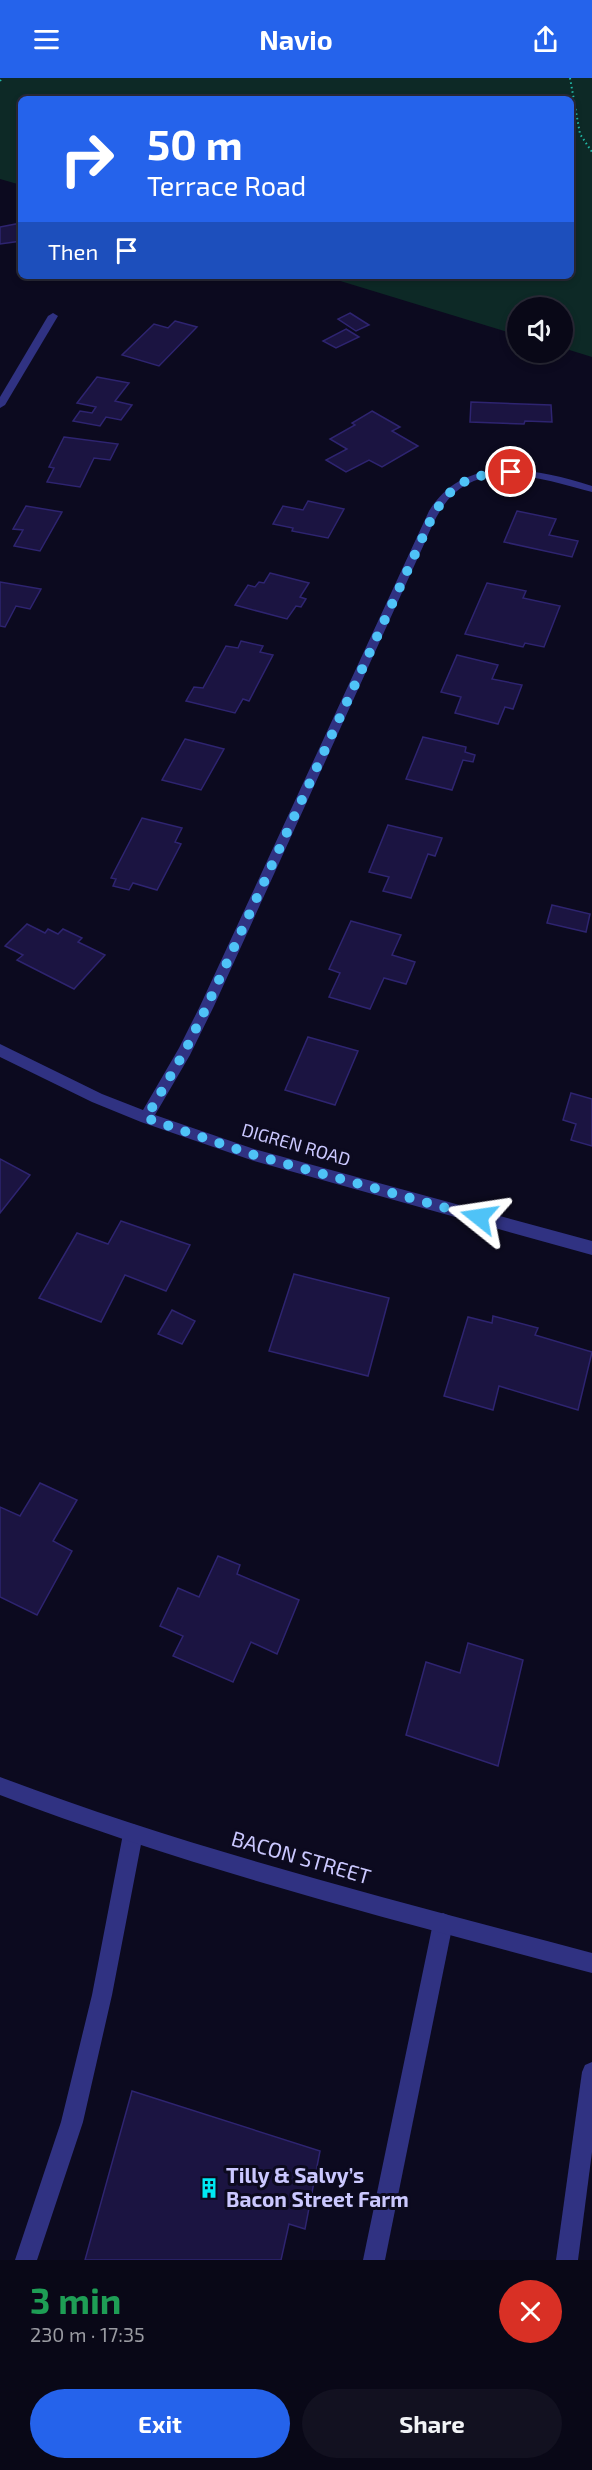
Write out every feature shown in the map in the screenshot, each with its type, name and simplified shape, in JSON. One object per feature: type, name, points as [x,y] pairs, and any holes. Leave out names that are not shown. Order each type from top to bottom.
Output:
[{"type":"street","points":[[0,405],[53,316]]},
{"type":"street","points":[[146,1118],[203,1015],[418,542],[445,495],[461,482],[485,474],[511,472],[556,478],[592,489]]},
{"type":"street","name":"DIGREN ROAD","points":[[0,1050],[97,1098],[146,1118],[254,1155],[592,1248]]},
{"type":"street","name":"BACON STREET","points":[[0,1786],[133,1834],[310,1887],[592,1963]]},
{"type":"street","points":[[27,2260],[72,2122],[102,1995],[133,1834]]},
{"type":"street","points":[[374,2260],[443,1923]]},
{"type":"street","points":[[567,2260],[592,2072]]},
{"type":"path","points":[[570,78],[573,96]]},
{"type":"path","points":[[574,100],[580,134],[592,152]]},
{"type":"green space","points":[[0,78],[592,78],[592,357],[573,351],[573,297],[507,297],[507,332],[334,279],[574,279],[574,96],[18,96],[18,184],[0,179]]},
{"type":"building","points":[[18,224],[18,241],[0,244],[0,227]]},
{"type":"building","points":[[350,313],[369,325],[356,331],[338,319]]},
{"type":"building","points":[[175,321],[197,327],[159,366],[122,355],[154,324],[168,328]]},
{"type":"building","points":[[346,329],[359,337],[336,348],[323,341]]},
{"type":"building","points":[[97,377],[129,383],[115,401],[132,405],[121,420],[106,417],[100,426],[73,421],[80,411],[92,413],[96,407],[77,403]]},
{"type":"building","points":[[471,402],[551,405],[552,422],[525,421],[524,424],[470,422]]},
{"type":"building","points":[[372,411],[400,427],[392,431],[418,446],[382,467],[369,460],[346,472],[326,460],[347,449],[330,439],[355,425],[352,423]]},
{"type":"building","points":[[64,437],[118,444],[110,460],[94,458],[80,487],[47,482],[54,468],[49,467]]},
{"type":"building","points":[[308,501],[344,509],[328,538],[292,531],[293,528],[273,524],[283,506],[303,510]]},
{"type":"building","points":[[26,506],[62,512],[40,551],[14,546],[23,530],[13,529]]},
{"type":"building","points":[[517,511],[556,519],[549,535],[578,541],[572,557],[504,542]]},
{"type":"building","points":[[270,573],[309,583],[300,597],[306,599],[301,607],[296,606],[287,619],[235,605],[248,585],[255,587],[259,582],[264,583]]},
{"type":"building","points":[[0,582],[41,589],[30,609],[16,606],[5,627],[0,626]]},
{"type":"building","points":[[487,583],[526,591],[523,598],[560,606],[544,647],[525,643],[523,647],[465,634]]},
{"type":"building","points":[[241,641],[263,646],[260,652],[273,655],[249,701],[243,699],[235,713],[186,701],[194,687],[203,688],[226,646],[238,648]]},
{"type":"building","points":[[457,655],[498,665],[492,679],[522,685],[513,709],[505,707],[498,724],[455,713],[461,697],[441,692]]},
{"type":"building","points":[[423,737],[466,747],[465,752],[475,755],[473,762],[463,760],[452,790],[406,779]]},
{"type":"building","points":[[185,739],[224,749],[201,790],[162,780]]},
{"type":"building","points":[[142,818],[182,828],[175,842],[181,844],[157,890],[133,883],[129,890],[113,886],[116,879],[111,878]]},
{"type":"building","points":[[388,825],[442,838],[435,856],[428,854],[411,898],[383,891],[389,877],[369,872]]},
{"type":"building","points":[[552,905],[590,914],[586,932],[547,923]]},
{"type":"building","points":[[351,921],[401,935],[392,955],[415,962],[406,984],[384,978],[370,1009],[329,997],[340,973],[329,969]]},
{"type":"building","points":[[27,924],[45,933],[48,929],[58,934],[63,929],[82,938],[78,942],[105,955],[74,989],[17,960],[23,955],[5,946]]},
{"type":"building","points":[[308,1037],[358,1051],[335,1105],[285,1090]]},
{"type":"building","points":[[571,1093],[592,1099],[592,1146],[571,1140],[576,1124],[563,1120]]},
{"type":"building","points":[[0,1159],[30,1175],[0,1213]]},
{"type":"building","points":[[121,1221],[190,1245],[166,1291],[125,1275],[101,1322],[39,1298],[77,1233],[108,1244]]},
{"type":"building","points":[[294,1274],[389,1298],[368,1376],[269,1351]]},
{"type":"building","points":[[172,1310],[195,1321],[182,1344],[158,1334]]},
{"type":"building","points":[[493,1316],[538,1328],[535,1335],[592,1352],[578,1410],[499,1386],[493,1410],[444,1396],[468,1317],[492,1323]]},
{"type":"building","points":[[40,1483],[77,1500],[53,1541],[72,1551],[37,1615],[0,1597],[0,1507],[20,1516]]},
{"type":"building","points":[[218,1556],[240,1565],[237,1574],[299,1600],[277,1654],[251,1642],[233,1682],[173,1656],[183,1636],[160,1626],[178,1588],[199,1597]]},
{"type":"building","points":[[468,1643],[523,1660],[498,1766],[406,1735],[426,1662],[460,1673]]},
{"type":"building","name":"Tilly & Salvy’s Bacon Street Farm","points":[[132,2091],[320,2151],[305,2229],[289,2224],[281,2260],[85,2260]]},
{"type":"place","name":"Tilly & Salvy’s Bacon Street Farm","points":[[209,2188]]},
{"type":"route","points":[[479,1217],[254,1155],[146,1118],[185,1051],[207,1006],[418,542],[433,515],[445,495],[461,482],[485,474],[511,472]]}]
